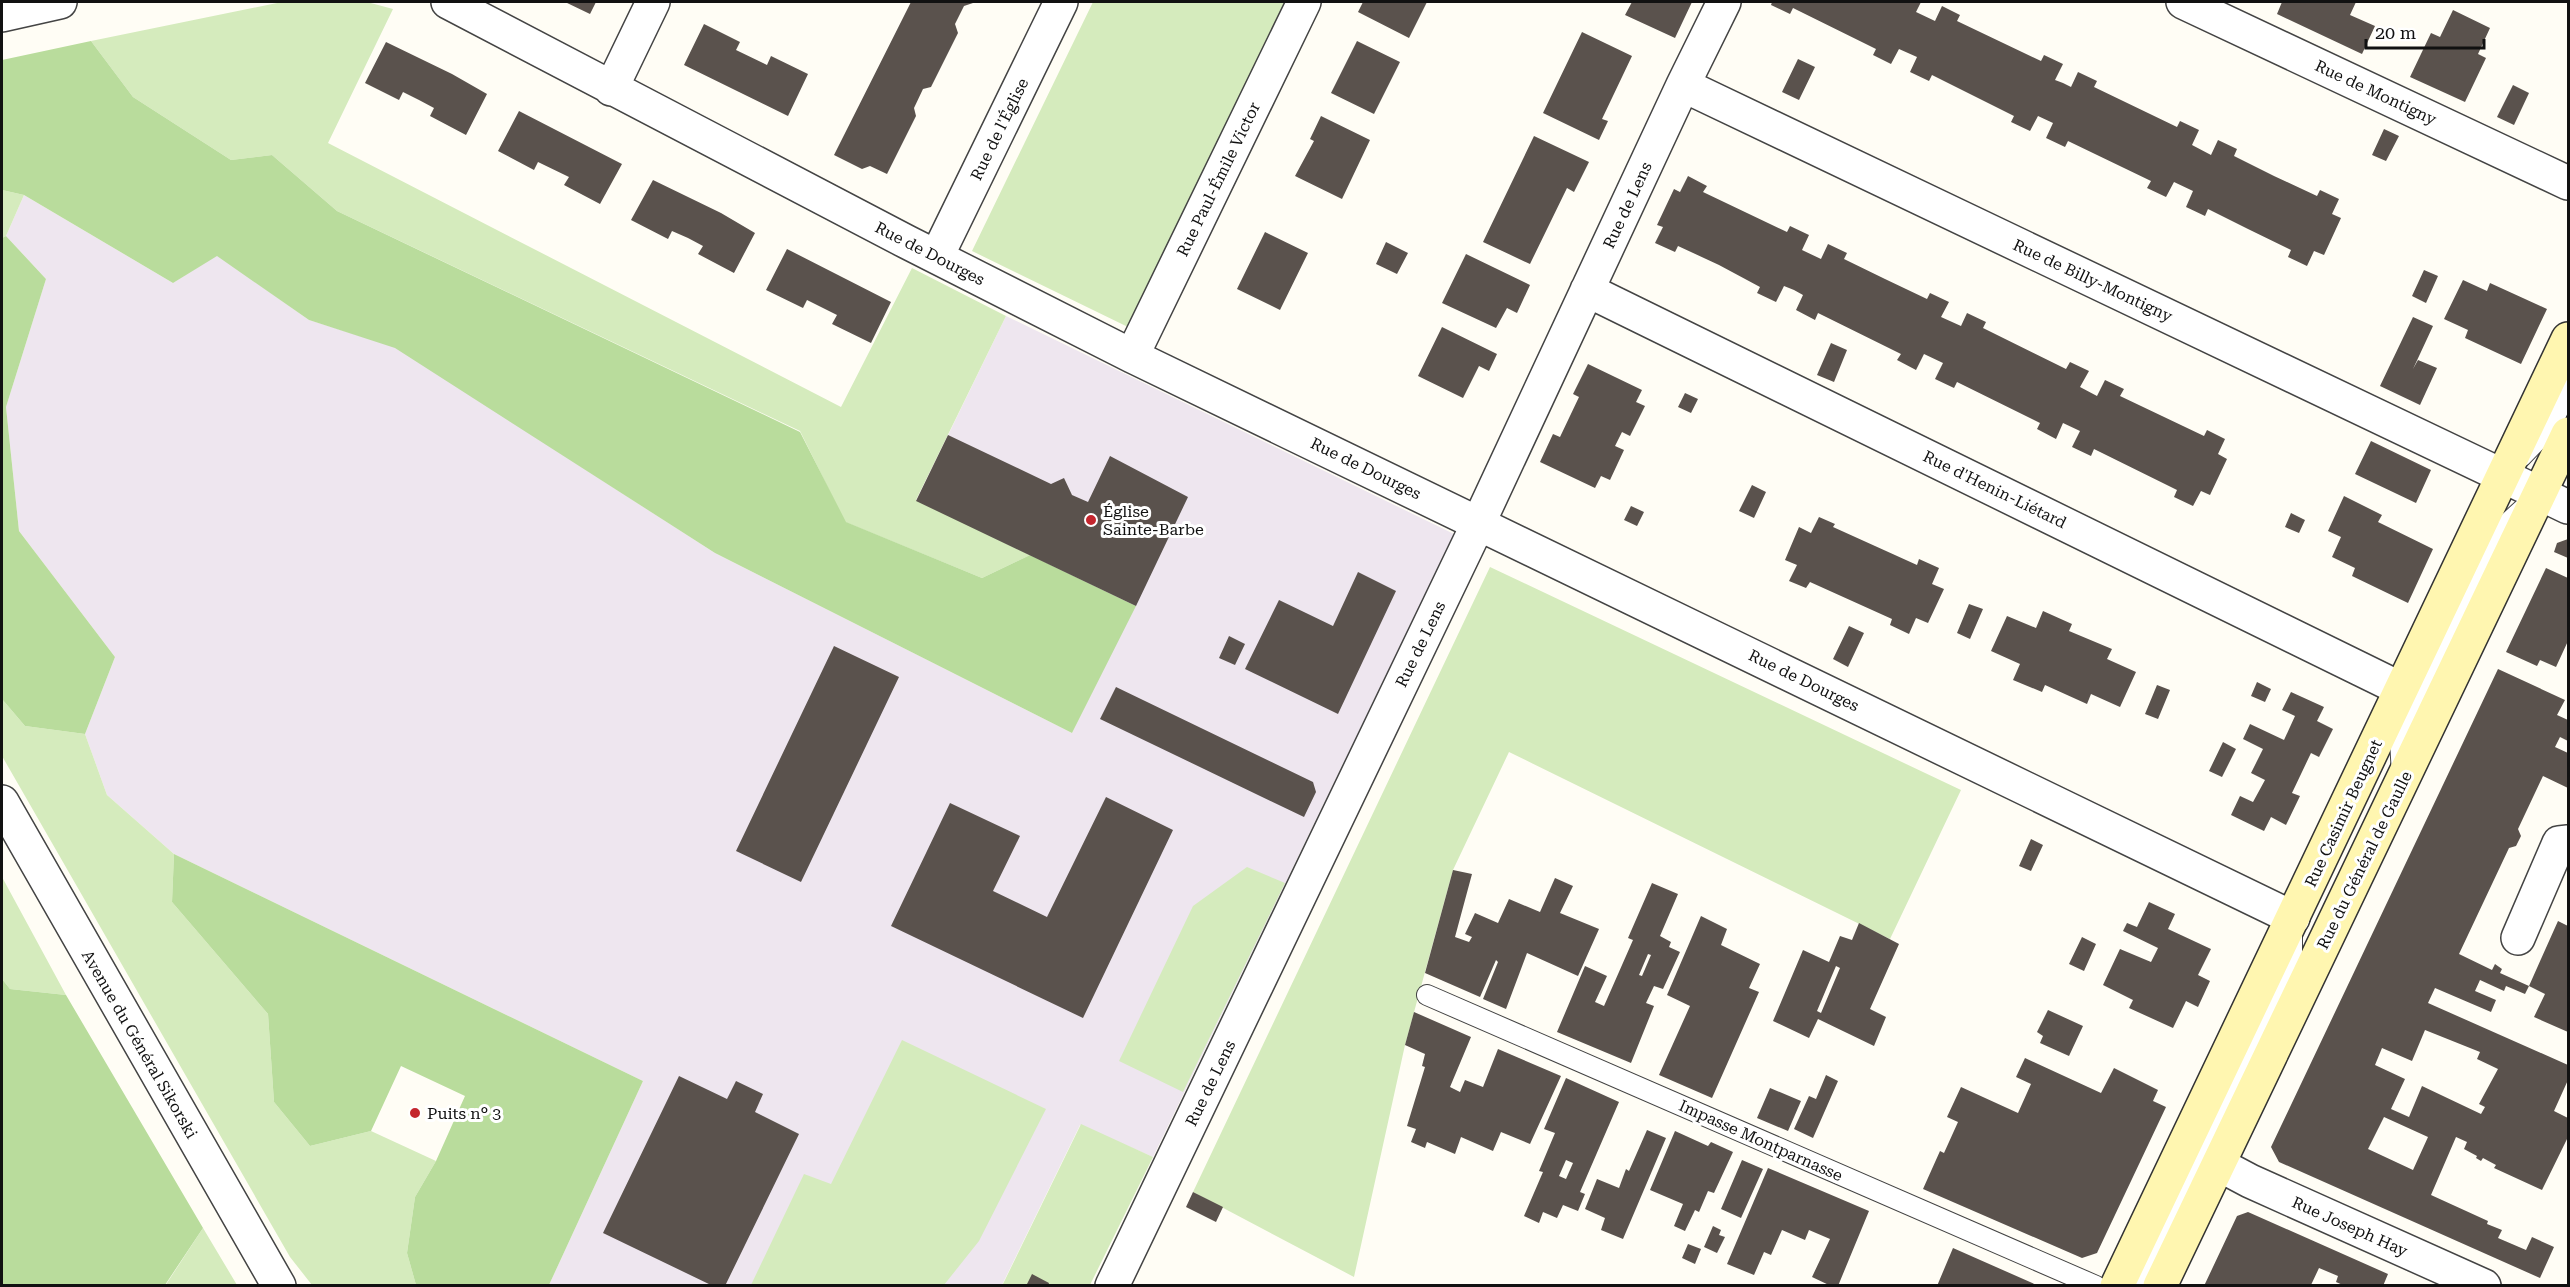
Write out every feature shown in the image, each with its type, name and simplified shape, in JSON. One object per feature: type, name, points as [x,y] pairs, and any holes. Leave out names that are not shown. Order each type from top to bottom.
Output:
[{"type":"main road","name":"Rue Casimir Beugnet","points":[[2116,1286],[2568,339]]},
{"type":"main road","name":"Rue du Général de Gaulle","points":[[2160,1286],[2403,779],[2554,500],[2568,434]]},
{"type":"street","points":[[2,15],[60,2]]},
{"type":"street","name":"Rue de Dourges","points":[[448,2],[611,89],[1132,356],[2293,918]]},
{"type":"street","points":[[611,89],[653,2]]},
{"type":"street","name":"Rue de l'Église","points":[[937,256],[1061,2]]},
{"type":"street","name":"Rue Paul-Émile Victor","points":[[1132,356],[1304,2]]},
{"type":"street","name":"Rue de Lens","points":[[1112,1286],[1479,522],[1724,2]]},
{"type":"street","name":"Rue de Montigny","points":[[2183,2],[2568,183]]},
{"type":"street","name":"Rue de Billy-Montigny","points":[[1683,85],[2554,500]]},
{"type":"street","name":"Rue d'Henin-Liétard","points":[[1587,290],[2401,689]]},
{"type":"street","name":"Avenue du Général Sikorski","points":[[2,802],[279,1286]]},
{"type":"street","points":[[2518,938],[2559,843],[2568,842]]},
{"type":"street","name":"Rue Joseph Hay","points":[[2218,1164],[2250,1181],[2484,1286]]},
{"type":"lane","points":[[2503,477],[2550,427],[2568,389]]},
{"type":"lane","points":[[2139,1286],[2292,967],[2293,918]]},
{"type":"lane","name":"Impasse Montparnasse","points":[[1427,994],[2096,1286]]},
{"type":"shaded area","points":[[24,195],[173,283],[217,255],[309,320],[395,347],[715,553],[1072,733],[1135,606],[916,501],[1006,316],[1454,534],[1153,1157],[1080,1125],[1002,1285],[549,1285],[643,1081],[174,854],[107,795],[85,734],[115,657],[19,531],[6,407],[46,279],[6,236]]},
{"type":"green space","points":[[282,2],[367,2],[393,9],[328,143],[841,407],[912,268],[1006,316],[916,500],[1030,555],[982,578],[845,522],[800,431],[337,211],[272,155],[231,160],[133,97],[91,41]]},
{"type":"green space","points":[[1093,2],[1288,2],[1130,328],[972,251]]},
{"type":"green space","points":[[91,41],[133,97],[231,160],[272,155],[337,211],[800,432],[846,522],[982,578],[1030,555],[1136,606],[1072,733],[715,553],[395,348],[309,320],[217,256],[173,283],[24,195],[2,190],[2,60]]},
{"type":"green space","points":[[2,190],[24,195],[6,236],[2,238]]},
{"type":"green space","points":[[6,236],[46,279],[6,407],[19,531],[115,657],[85,734],[25,726],[2,699],[2,238]]},
{"type":"green space","points":[[1490,567],[1961,790],[1890,939],[1509,752],[1453,870],[1405,1045],[1354,1277],[1193,1192]]},
{"type":"green space","points":[[2,699],[25,726],[85,734],[107,795],[174,854],[172,902],[268,1014],[274,1102],[310,1146],[371,1131],[436,1161],[415,1197],[407,1253],[416,1285],[312,1285],[290,1257],[2,756]]},
{"type":"green space","points":[[174,854],[643,1081],[549,1285],[416,1285],[407,1253],[415,1197],[436,1161],[465,1096],[401,1066],[371,1131],[310,1146],[274,1102],[268,1014],[172,902]]},
{"type":"green space","points":[[1247,867],[1285,883],[1183,1092],[1119,1061],[1193,906]]},
{"type":"green space","points":[[2,877],[66,995],[10,989],[2,979]]},
{"type":"green space","points":[[2,979],[10,989],[66,995],[203,1228],[165,1285],[2,1285]]},
{"type":"green space","points":[[902,1040],[1046,1109],[979,1241],[944,1285],[751,1285],[804,1174],[831,1184]]},
{"type":"green space","points":[[1081,1124],[1153,1157],[1090,1285],[1002,1286]]},
{"type":"green space","points":[[203,1228],[237,1285],[165,1286]]},
{"type":"building","points":[[565,2],[596,2],[590,14]]},
{"type":"building","points":[[911,2],[976,2],[964,6],[955,24],[958,33],[931,87],[923,89],[914,108],[916,116],[887,174],[870,166],[862,169],[834,155]]},
{"type":"building","points":[[1363,2],[1427,2],[1409,38],[1358,12]]},
{"type":"building","points":[[1632,2],[1692,2],[1675,38],[1625,15]]},
{"type":"building","points":[[1772,2],[1921,2],[1916,12],[1935,21],[1942,6],[1960,15],[1957,21],[2041,61],[2044,55],[2063,64],[2055,80],[2071,87],[2078,72],[2097,81],[2094,87],[2177,127],[2180,121],[2199,130],[2192,145],[2211,155],[2218,140],[2237,149],[2234,156],[2274,176],[2317,196],[2320,190],[2339,199],[2332,214],[2341,218],[2324,255],[2314,251],[2307,266],[2288,257],[2291,250],[2208,209],[2205,216],[2186,207],[2193,191],[2174,182],[2166,197],[2147,188],[2151,181],[2068,141],[2065,147],[2046,138],[2053,123],[2038,116],[2030,131],[2011,122],[2014,116],[1932,75],[1929,81],[1910,72],[1917,57],[1899,49],[1891,64],[1873,55],[1876,49],[1793,8],[1790,14],[1771,5]]},
{"type":"building","points":[[2282,2],[2356,2],[2350,15],[2375,26],[2362,54],[2277,14]]},
{"type":"building","points":[[2453,10],[2490,28],[2478,54],[2486,58],[2465,102],[2410,77],[2431,33],[2440,37]]},
{"type":"building","points":[[704,24],[740,42],[736,50],[767,65],[771,56],[808,74],[788,116],[684,65]]},
{"type":"building","points":[[1582,32],[1632,56],[1602,119],[1608,121],[1599,140],[1543,113]]},
{"type":"building","points":[[1357,41],[1400,62],[1374,114],[1331,93]]},
{"type":"building","points":[[386,42],[487,94],[466,135],[430,116],[434,108],[419,100],[403,92],[399,100],[365,83]]},
{"type":"building","points":[[1798,59],[1815,67],[1799,100],[1782,92]]},
{"type":"building","points":[[2513,85],[2529,93],[2514,125],[2497,117]]},
{"type":"building","points":[[519,111],[622,164],[600,204],[564,185],[569,177],[538,162],[534,170],[498,151]]},
{"type":"building","points":[[1321,116],[1370,140],[1342,199],[1295,176],[1314,141],[1310,139]]},
{"type":"building","points":[[2384,129],[2399,136],[2386,161],[2372,155]]},
{"type":"building","points":[[1534,136],[1589,162],[1574,192],[1567,188],[1530,264],[1483,242]]},
{"type":"building","points":[[1688,176],[1707,186],[1703,192],[1787,232],[1790,226],[1809,235],[1802,250],[1821,259],[1828,244],[1847,253],[1844,259],[1885,279],[1927,299],[1930,293],[1949,302],[1941,317],[1961,326],[1967,313],[1986,322],[1983,328],[2066,369],[2070,362],[2089,371],[2080,387],[2097,396],[2105,380],[2124,389],[2120,396],[2204,436],[2207,430],[2225,439],[2218,454],[2227,459],[2210,495],[2201,491],[2193,506],[2174,497],[2177,490],[2094,449],[2091,456],[2072,447],[2080,431],[2063,423],[2056,439],[2037,429],[2040,423],[1957,382],[1954,388],[1935,379],[1943,363],[1924,354],[1916,370],[1897,360],[1901,354],[1818,313],[1815,320],[1796,310],[1803,295],[1794,290],[1784,286],[1776,302],[1757,293],[1760,287],[1719,265],[1678,246],[1675,252],[1655,243],[1663,227],[1657,225],[1674,189],[1680,192]]},
{"type":"building","points":[[653,180],[721,213],[755,233],[734,273],[698,254],[703,246],[688,238],[672,231],[668,239],[631,220]]},
{"type":"building","points":[[1265,232],[1308,253],[1280,310],[1237,289]]},
{"type":"building","points":[[1386,242],[1408,253],[1397,274],[1376,264]]},
{"type":"building","points":[[787,249],[891,302],[871,343],[832,324],[837,315],[807,300],[803,308],[766,290]]},
{"type":"building","points":[[1466,254],[1530,285],[1517,313],[1507,308],[1496,328],[1442,303]]},
{"type":"building","points":[[2424,270],[2438,276],[2426,303],[2412,296]]},
{"type":"building","points":[[2463,280],[2487,291],[2490,283],[2547,309],[2521,364],[2465,338],[2468,330],[2444,319]]},
{"type":"building","points":[[2413,317],[2433,326],[2413,369],[2418,360],[2437,368],[2420,405],[2380,386]]},
{"type":"building","points":[[1442,327],[1497,354],[1489,371],[1479,366],[1463,398],[1418,376]]},
{"type":"building","points":[[1831,343],[1847,350],[1834,382],[1817,375]]},
{"type":"building","points":[[1588,364],[1642,390],[1636,402],[1645,406],[1630,436],[1622,432],[1615,446],[1624,450],[1610,480],[1601,476],[1595,488],[1540,462],[1553,434],[1560,437],[1579,397],[1573,394]]},
{"type":"building","points":[[1685,393],[1698,399],[1691,413],[1678,407]]},
{"type":"building","name":"Église Sainte-Barbe","points":[[948,435],[1051,484],[1064,478],[1072,495],[1088,502],[1110,456],[1188,497],[1136,606],[916,501]]},
{"type":"building","points":[[2371,441],[2431,470],[2416,503],[2355,474]]},
{"type":"building","points":[[1752,485],[1766,492],[1754,518],[1739,511]]},
{"type":"building","points":[[2344,496],[2382,515],[2378,522],[2433,549],[2408,603],[2352,576],[2355,568],[2332,557],[2341,537],[2328,531]]},
{"type":"building","points":[[1631,506],[1644,512],[1637,526],[1624,520]]},
{"type":"building","points":[[2291,513],[2305,520],[2299,533],[2285,527]]},
{"type":"building","points":[[1819,517],[1835,524],[1833,527],[1917,565],[1919,559],[1939,568],[1932,584],[1944,589],[1928,623],[1916,618],[1909,634],[1890,625],[1892,619],[1810,582],[1806,588],[1789,581],[1797,565],[1785,560],[1799,527],[1811,533]]},
{"type":"building","points":[[2568,539],[2568,558],[2554,552],[2557,543]]},
{"type":"building","points":[[2546,568],[2568,578],[2568,641],[2556,667],[2540,660],[2537,666],[2506,652]]},
{"type":"building","points":[[1358,572],[1396,591],[1338,714],[1245,669],[1279,600],[1333,626]]},
{"type":"building","points":[[1969,604],[1983,609],[1970,639],[1957,633]]},
{"type":"building","points":[[2043,611],[2072,624],[2069,631],[2112,649],[2107,659],[2136,672],[2120,707],[2091,694],[2087,704],[2045,685],[2042,692],[2013,680],[2020,664],[1991,651],[2007,616],[2036,628]]},
{"type":"building","points":[[1849,626],[1864,633],[1848,667],[1833,659]]},
{"type":"building","points":[[1229,636],[1245,644],[1235,665],[1219,658]]},
{"type":"building","points":[[834,646],[899,677],[801,882],[736,851]]},
{"type":"building","points":[[2498,669],[2565,700],[2557,715],[2568,720],[2568,741],[2560,737],[2555,747],[2568,753],[2568,788],[2543,776],[2518,829],[2521,836],[2516,846],[2509,848],[2459,954],[2492,970],[2495,964],[2502,969],[2500,973],[2529,986],[2525,994],[2506,986],[2504,991],[2480,980],[2475,991],[2496,1000],[2491,1012],[2435,988],[2428,1003],[2568,1065],[2568,1080],[2554,1111],[2568,1118],[2568,1137],[2542,1190],[2494,1168],[2496,1165],[2483,1158],[2481,1161],[2476,1158],[2477,1156],[2464,1149],[2467,1142],[2456,1137],[2431,1195],[2488,1221],[2487,1224],[2502,1230],[2498,1238],[2526,1250],[2532,1237],[2554,1247],[2540,1278],[2279,1162],[2271,1147]],"holes":[[[2425,1030],[2480,1052],[2477,1059],[2498,1069],[2479,1104],[2485,1107],[2481,1114],[2422,1086],[2409,1117],[2391,1109],[2405,1079],[2375,1065],[2382,1048],[2412,1061]],[[2384,1117],[2428,1137],[2413,1170],[2368,1149]]]},
{"type":"building","points":[[2257,682],[2271,689],[2265,702],[2251,696]]},
{"type":"building","points":[[2157,685],[2170,690],[2158,719],[2145,714]]},
{"type":"building","points":[[1116,687],[1313,782],[1316,792],[1304,817],[1100,719]]},
{"type":"building","points":[[2291,692],[2324,707],[2317,721],[2333,729],[2319,757],[2311,753],[2292,793],[2300,796],[2286,825],[2271,817],[2264,831],[2231,815],[2240,796],[2253,802],[2265,780],[2251,773],[2263,749],[2243,739],[2250,724],[2284,740],[2295,716],[2282,710]]},
{"type":"building","points":[[2223,742],[2236,749],[2222,777],[2209,771]]},
{"type":"building","points":[[1106,797],[1173,830],[1083,1018],[891,926],[950,803],[1020,836],[993,891],[1047,917]]},
{"type":"building","points":[[2031,839],[2043,845],[2031,871],[2019,866]]},
{"type":"building","points":[[1453,870],[1472,874],[1455,937],[1469,942],[1472,937],[1465,934],[1475,913],[1498,923],[1509,899],[1540,912],[1555,878],[1573,886],[1560,913],[1599,929],[1578,976],[1527,953],[1506,1009],[1483,999],[1498,962],[1496,960],[1480,997],[1425,973]]},
{"type":"building","points":[[1652,883],[1678,894],[1660,936],[1671,942],[1669,947],[1680,952],[1663,989],[1654,986],[1646,1003],[1654,1006],[1631,1063],[1557,1032],[1585,966],[1607,976],[1595,1002],[1604,1006],[1633,940],[1628,938]],"holes":[[[1648,954],[1651,955],[1642,976],[1639,975]]]},
{"type":"building","points":[[2149,902],[2175,914],[2168,929],[2211,949],[2198,975],[2210,981],[2198,1007],[2186,1001],[2173,1028],[2129,1008],[2133,1000],[2103,985],[2120,949],[2151,962],[2158,948],[2123,931],[2127,923],[2137,927]]},
{"type":"building","points":[[1701,916],[1727,929],[1721,945],[1760,964],[1749,988],[1759,992],[1712,1098],[1659,1075],[1690,1006],[1667,995]]},
{"type":"building","points":[[2558,921],[2568,926],[2568,1032],[2534,1017],[2545,994],[2529,986]]},
{"type":"building","points":[[1859,923],[1899,944],[1870,1009],[1886,1017],[1874,1046],[1818,1019],[1809,1038],[1773,1021],[1803,950],[1829,962],[1840,936],[1852,940]],"holes":[[[1836,966],[1840,968],[1821,1013],[1817,1011]]]},
{"type":"building","points":[[2082,937],[2096,944],[2084,971],[2069,964]]},
{"type":"building","points":[[2048,1010],[2083,1026],[2069,1056],[2040,1043],[2043,1036],[2037,1032]]},
{"type":"building","points":[[1414,1012],[1471,1037],[1450,1087],[1460,1092],[1465,1080],[1483,1087],[1498,1049],[1561,1076],[1530,1144],[1501,1132],[1493,1151],[1461,1137],[1455,1154],[1427,1142],[1425,1148],[1411,1142],[1416,1129],[1407,1126],[1425,1067],[1422,1066],[1425,1054],[1405,1045]]},
{"type":"building","points":[[2025,1058],[2101,1093],[2114,1068],[2158,1090],[2153,1101],[2166,1107],[2097,1253],[2082,1258],[1923,1189],[1940,1151],[1944,1153],[1958,1122],[1947,1117],[1961,1087],[2018,1113],[2031,1084],[2016,1077]]},
{"type":"building","points":[[1826,1075],[1838,1081],[1813,1138],[1794,1129],[1809,1096],[1816,1099]]},
{"type":"building","points":[[679,1076],[727,1099],[736,1081],[763,1094],[755,1112],[799,1134],[725,1286],[713,1286],[603,1233]]},
{"type":"building","points":[[1566,1078],[1619,1102],[1580,1192],[1585,1194],[1578,1211],[1563,1205],[1557,1218],[1543,1212],[1539,1223],[1524,1216],[1543,1172],[1539,1171],[1555,1133],[1544,1129]],"holes":[[[1566,1160],[1573,1163],[1566,1179],[1559,1176]]]},
{"type":"building","points":[[1770,1088],[1801,1101],[1788,1131],[1757,1118]]},
{"type":"building","points":[[1647,1130],[1666,1138],[1623,1239],[1601,1230],[1605,1218],[1585,1209],[1597,1179],[1619,1188],[1626,1169],[1629,1171]]},
{"type":"building","points":[[1675,1131],[1708,1146],[1711,1142],[1733,1152],[1714,1193],[1708,1191],[1699,1212],[1695,1210],[1685,1231],[1674,1226],[1683,1204],[1650,1190]]},
{"type":"building","points":[[1742,1160],[1763,1169],[1741,1218],[1721,1209]]},
{"type":"building","points":[[1768,1168],[1869,1211],[1838,1286],[1831,1286],[1812,1277],[1830,1239],[1809,1230],[1805,1240],[1782,1230],[1771,1255],[1764,1252],[1754,1275],[1727,1264]]},
{"type":"building","points":[[1193,1192],[1223,1207],[1216,1222],[1186,1207]]},
{"type":"building","points":[[2248,1212],[2388,1274],[2383,1286],[2345,1286],[2336,1282],[2338,1276],[2319,1268],[2311,1285],[2308,1286],[2204,1286],[2237,1216]]},
{"type":"building","points":[[1713,1226],[1721,1230],[1719,1235],[1725,1237],[1717,1253],[1704,1247]]},
{"type":"building","points":[[1688,1244],[1701,1249],[1695,1264],[1682,1258]]},
{"type":"building","points":[[1953,1248],[2039,1286],[1937,1286]]},
{"type":"building","points":[[1032,1274],[1049,1283],[1048,1286],[1026,1286]]},
{"type":"place","name":"Église Sainte-Barbe","points":[[1091,520]]},
{"type":"place","name":"Puits n° 3","points":[[415,1113]]}]
